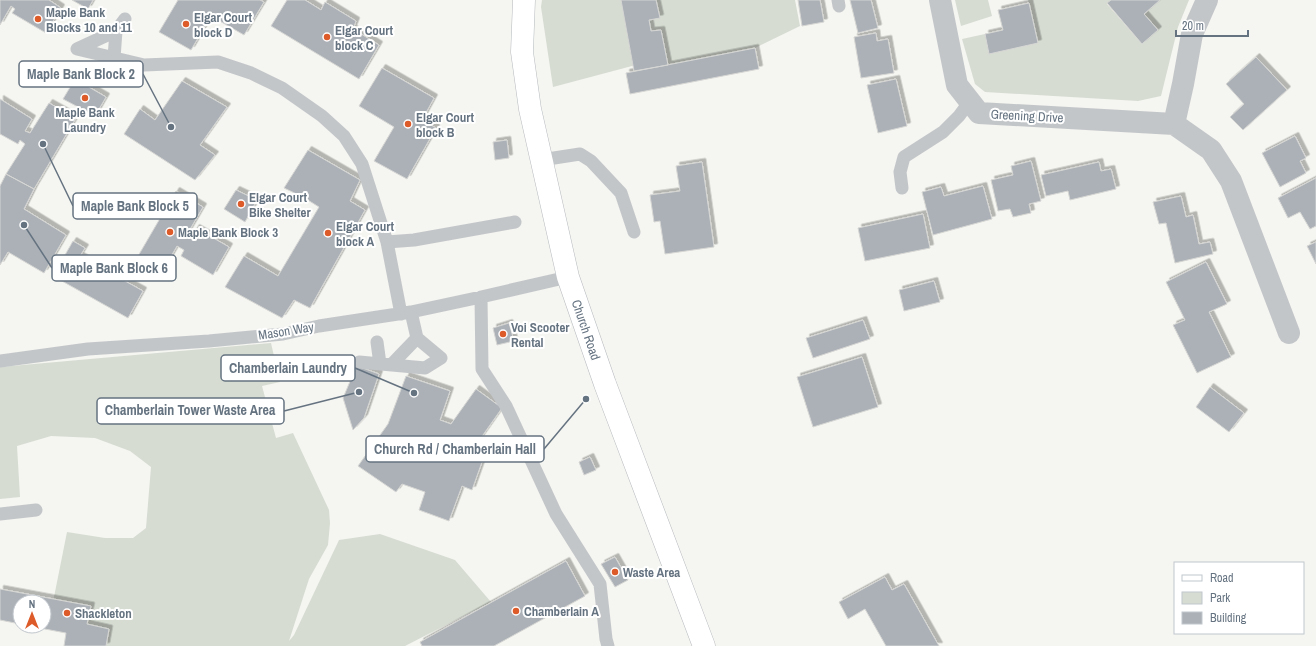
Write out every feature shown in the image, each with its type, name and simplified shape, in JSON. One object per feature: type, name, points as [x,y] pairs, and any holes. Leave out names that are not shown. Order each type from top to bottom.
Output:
[{"type":"main road","name":"Church Road","points":[[524,0],[522,52],[530,109],[568,277],[605,384],[704,646]]},
{"type":"street","name":"Greening Drive","points":[[940,0],[957,85],[979,113],[1174,124]]},
{"type":"street","points":[[1207,0],[1192,34],[1174,124],[1212,150],[1231,181],[1289,333]]},
{"type":"lane","points":[[125,19],[116,31],[77,49],[144,65],[218,62],[252,73],[282,88],[322,116],[344,136],[362,164],[387,242],[406,313],[417,338],[441,358],[425,368],[359,362]]},
{"type":"lane","points":[[114,58],[116,31]]},
{"type":"lane","points":[[902,188],[900,172],[904,157],[943,132],[959,116],[970,101]]},
{"type":"lane","points":[[541,160],[580,154],[591,161],[621,193],[634,232]]},
{"type":"lane","points":[[387,242],[414,240],[515,222]]},
{"type":"lane","name":"Mason Way","points":[[0,361],[88,350],[283,334],[319,326],[406,313],[568,277]]},
{"type":"lane","points":[[481,297],[482,369],[506,406],[556,514],[600,584],[608,646]]},
{"type":"lane","points":[[386,365],[417,338]]},
{"type":"lane","points":[[377,342],[386,365]]},
{"type":"lane","points":[[0,514],[36,510]]},
{"type":"green space","points":[[542,0],[795,0],[800,26],[755,48],[668,65],[665,56],[553,87],[541,7]]},
{"type":"green space","points":[[955,0],[988,0],[992,16],[961,26]]},
{"type":"green space","points":[[1028,0],[1111,0],[1107,4],[1142,44],[1158,30],[1144,14],[1160,0],[1189,0],[1178,27],[1161,96],[1138,101],[985,92],[975,84],[962,39],[985,34],[989,54],[1038,43]]},
{"type":"green space","points":[[271,343],[280,382],[262,386],[276,438],[293,433],[329,510],[330,523],[328,545],[309,579],[289,641],[294,635],[339,540],[380,534],[455,560],[491,602],[405,646],[78,646],[53,602],[67,532],[105,538],[133,538],[146,528],[151,467],[130,451],[95,438],[51,436],[17,446],[20,497],[0,499],[0,367]]},
{"type":"building","name":"Maple Bank Blocks 10 and 11","points":[[0,0],[49,0],[61,8],[46,33],[12,13],[15,9],[11,6],[0,25]]},
{"type":"building","points":[[72,0],[93,0],[88,9]]},
{"type":"building","name":"Elgar Court block D","points":[[178,0],[260,0],[264,2],[244,35],[211,16],[191,50],[159,32]]},
{"type":"building","name":"Elgar Court block C","points":[[287,0],[305,0],[321,10],[325,2],[356,21],[353,29],[379,45],[359,79],[271,26]]},
{"type":"building","points":[[621,0],[656,0],[660,18],[649,20],[651,31],[661,30],[668,65],[634,71]]},
{"type":"building","points":[[798,0],[820,0],[824,22],[802,26]]},
{"type":"building","points":[[850,0],[871,0],[878,28],[858,33]]},
{"type":"building","points":[[1111,0],[1160,0],[1144,14],[1158,30],[1142,44],[1107,3]]},
{"type":"building","points":[[1029,3],[1038,43],[989,54],[985,34],[1003,30],[998,10]]},
{"type":"building","points":[[876,33],[877,41],[888,39],[894,73],[861,78],[854,37]]},
{"type":"building","points":[[755,48],[759,69],[630,94],[626,73]]},
{"type":"building","points":[[1256,57],[1287,90],[1243,130],[1230,117],[1244,104],[1226,84]]},
{"type":"building","name":"Elgar Court block B","points":[[382,68],[434,98],[422,120],[436,128],[407,179],[374,161],[394,127],[359,106]]},
{"type":"building","name":"Maple Bank Laundry","points":[[75,79],[106,97],[95,116],[63,99]]},
{"type":"building","points":[[896,79],[907,126],[878,133],[867,85]]},
{"type":"building","points":[[182,81],[227,107],[200,145],[215,155],[195,180],[124,134],[140,109],[155,120]]},
{"type":"building","points":[[0,99],[32,119],[25,131],[30,133],[49,103],[76,118],[34,189],[6,174],[25,144],[20,140],[18,144],[0,134]]},
{"type":"building","points":[[1295,136],[1306,158],[1300,161],[1306,173],[1280,187],[1262,153]]},
{"type":"building","points":[[507,140],[509,158],[495,160],[493,142]]},
{"type":"building","name":"Elgar Court block A","points":[[308,150],[360,180],[350,201],[365,210],[310,308],[294,300],[282,318],[225,287],[244,256],[278,276],[319,207],[284,188]]},
{"type":"building","points":[[1031,161],[1041,201],[1029,204],[1031,213],[1013,217],[1010,209],[998,211],[991,180],[1013,175],[1011,166]]},
{"type":"building","points":[[702,162],[714,247],[665,254],[660,221],[654,222],[650,195],[680,191],[676,166]]},
{"type":"building","points":[[1099,162],[1101,171],[1111,169],[1116,189],[1070,200],[1068,191],[1046,196],[1041,175]]},
{"type":"building","points":[[6,174],[34,189],[24,209],[66,235],[44,273],[8,252],[0,265],[0,186]]},
{"type":"building","points":[[1316,178],[1316,226],[1310,229],[1300,212],[1288,218],[1278,198]]},
{"type":"building","points":[[983,186],[992,219],[933,235],[922,192],[941,187],[944,196]]},
{"type":"building","name":"Elgar Court Bike Shelter","points":[[236,190],[257,200],[245,222],[224,209]]},
{"type":"building","name":"Maple Bank Block 3","points":[[176,191],[203,207],[186,236],[190,238],[196,228],[229,247],[213,275],[181,256],[184,250],[177,246],[159,277],[134,263]]},
{"type":"building","points":[[1181,196],[1186,217],[1193,215],[1199,244],[1210,242],[1213,254],[1175,263],[1166,223],[1159,224],[1153,202]]},
{"type":"building","points":[[923,214],[930,248],[865,261],[858,228]]},
{"type":"building","points":[[73,241],[85,248],[80,256],[143,291],[128,318],[53,276]]},
{"type":"building","points":[[1316,242],[1316,264],[1307,246]]},
{"type":"building","points":[[1206,262],[1227,304],[1209,312],[1231,357],[1197,373],[1173,325],[1185,320],[1166,282]]},
{"type":"building","points":[[934,281],[940,302],[904,311],[899,290]]},
{"type":"building","points":[[863,320],[870,339],[813,358],[806,338]]},
{"type":"building","name":"Voi Scooter Rental","points":[[509,323],[514,341],[497,345],[493,328]]},
{"type":"building","points":[[862,357],[878,407],[813,427],[797,377]]},
{"type":"building","points":[[346,362],[379,374],[364,418],[353,430],[343,398],[351,379]]},
{"type":"building","points":[[406,376],[450,391],[440,420],[451,424],[476,389],[502,408],[478,442],[488,445],[472,490],[462,486],[449,521],[419,510],[425,492],[402,484],[396,492],[358,466],[388,424]]},
{"type":"building","points":[[1210,387],[1244,413],[1229,432],[1196,407]]},
{"type":"building","points":[[590,457],[596,470],[584,475],[579,462]]},
{"type":"building","name":"Waste Area","points":[[615,557],[628,580],[615,587],[601,564]]},
{"type":"building","name":"Chamberlain A","points":[[566,561],[585,596],[494,646],[422,646],[420,642]]},
{"type":"building","points":[[885,577],[892,590],[904,584],[939,646],[886,646],[865,609],[848,619],[839,602]]},
{"type":"building","name":"Shackleton","points":[[0,589],[27,594],[12,594],[12,622],[0,620]]},
{"type":"building","name":"Shackleton","points":[[52,599],[91,606],[87,624],[109,629],[106,646],[64,646],[66,633],[52,630]]},
{"type":"place","name":"Maple Bank Blocks 10 and 11","points":[[38,19]]},
{"type":"place","name":"Elgar Court block D","points":[[186,24]]},
{"type":"place","name":"Elgar Court block C","points":[[327,37]]},
{"type":"place","name":"Maple Bank Laundry","points":[[85,98]]},
{"type":"place","name":"Elgar Court block B","points":[[408,124]]},
{"type":"place","name":"Maple Bank Block 2","points":[[171,127]]},
{"type":"place","name":"Maple Bank Block 5","points":[[43,144]]},
{"type":"place","name":"Elgar Court Bike Shelter","points":[[241,204]]},
{"type":"place","name":"Maple Bank Block 6","points":[[24,225]]},
{"type":"place","name":"Maple Bank Block 3","points":[[170,232]]},
{"type":"place","name":"Elgar Court block A","points":[[328,233]]},
{"type":"place","name":"Voi Scooter Rental","points":[[503,334]]},
{"type":"place","name":"Chamberlain Tower Waste Area","points":[[359,392]]},
{"type":"place","name":"Chamberlain Laundry","points":[[414,393]]},
{"type":"place","name":"Church Rd / Chamberlain Hall","points":[[586,399]]},
{"type":"place","name":"Waste Area","points":[[615,572]]},
{"type":"place","name":"Chamberlain A","points":[[516,611]]},
{"type":"place","name":"Shackleton","points":[[67,613]]}]
